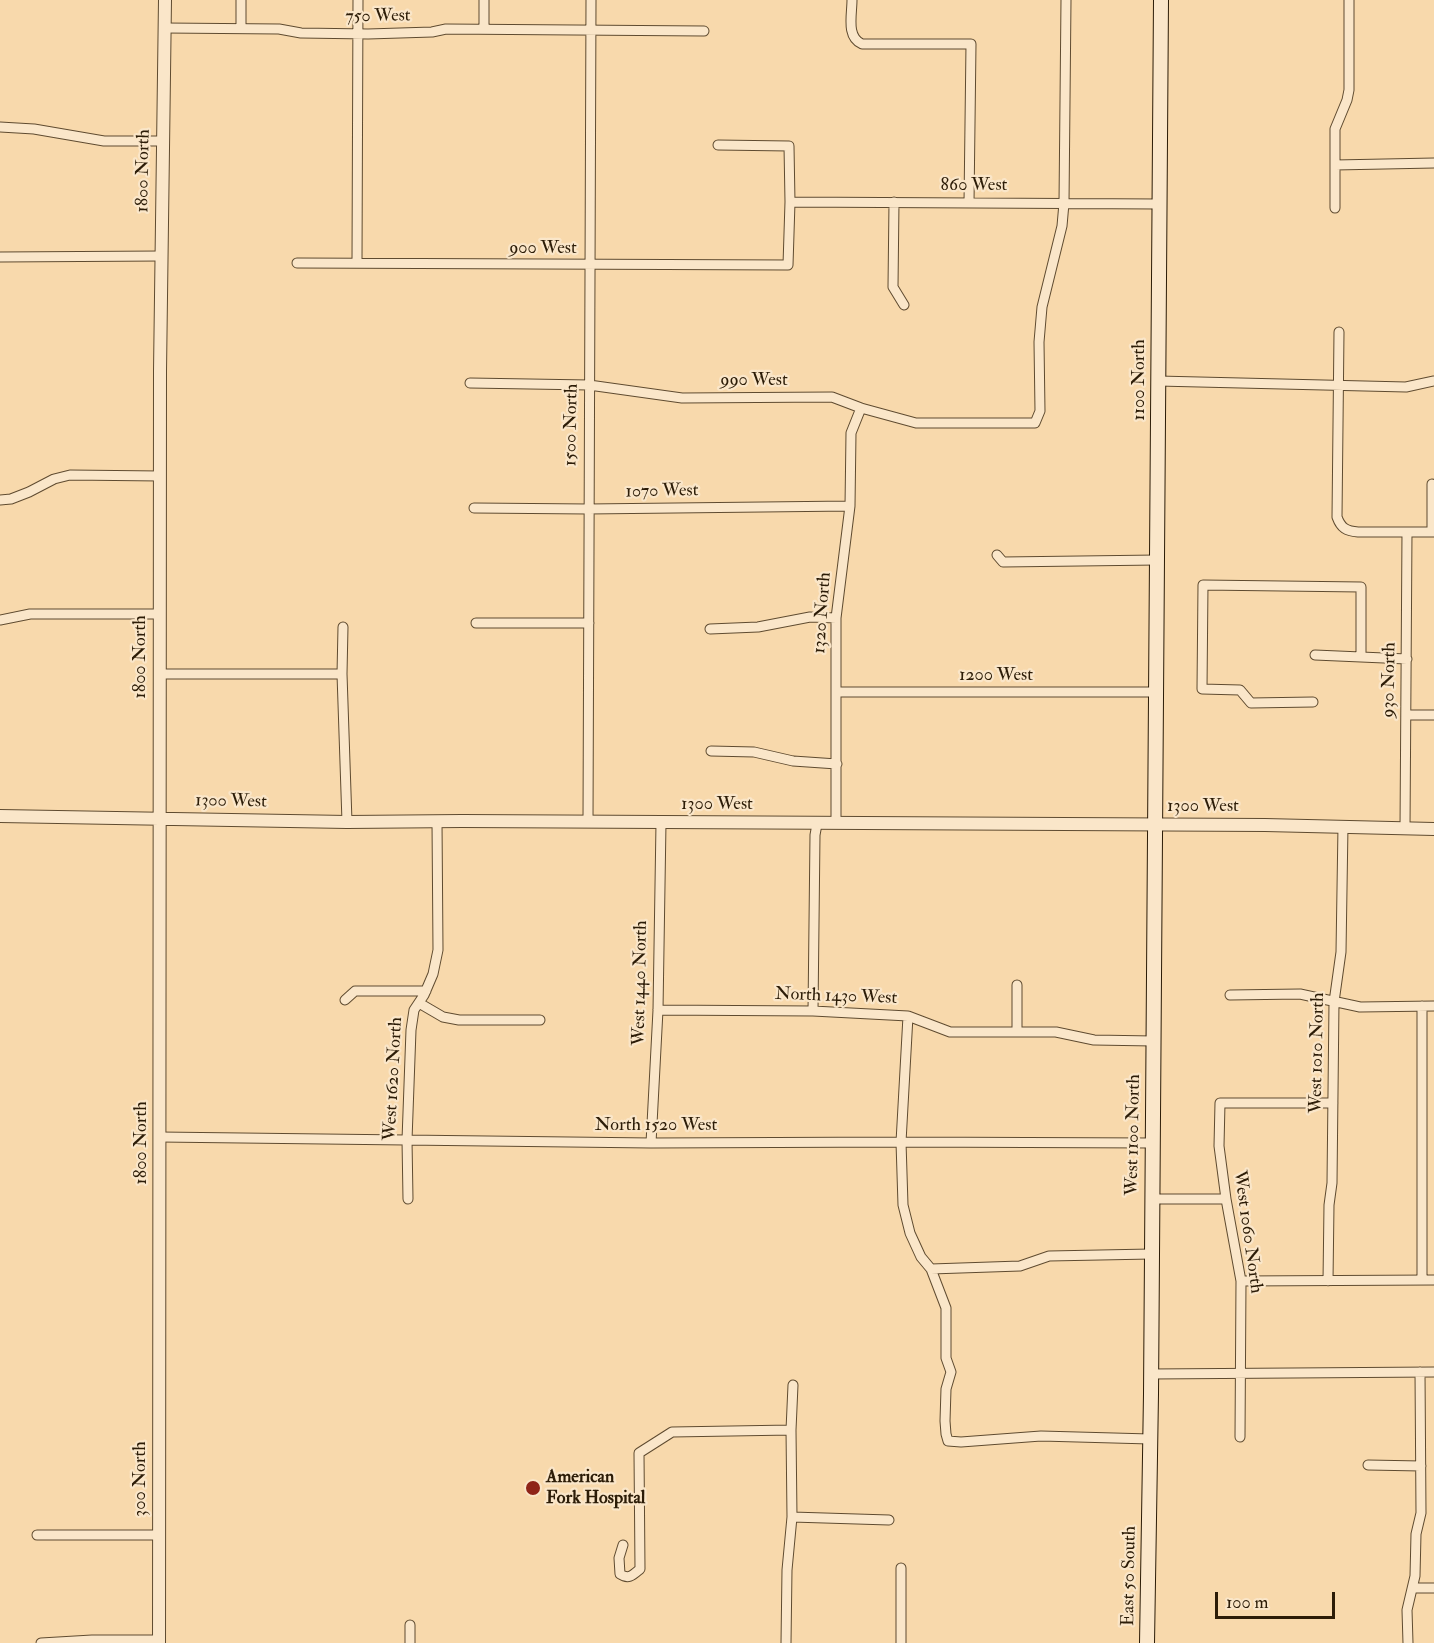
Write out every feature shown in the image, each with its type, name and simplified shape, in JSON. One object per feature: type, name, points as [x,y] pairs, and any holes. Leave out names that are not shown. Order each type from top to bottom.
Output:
[{"type":"main road","name":"1100 North","points":[[1155,761],[1161,0]]},
{"type":"main road","name":"West 1100 North","points":[[1149,1510],[1155,761]]},
{"type":"main road","name":"East 50 South","points":[[1147,1643],[1149,1510]]},
{"type":"street","name":"1800 North","points":[[159,1314],[159,614],[165,0]]},
{"type":"street","points":[[241,0],[241,28]]},
{"type":"street","points":[[357,262],[358,0]]},
{"type":"street","points":[[484,0],[484,29]]},
{"type":"street","name":"1500 North","points":[[588,822],[591,0]]},
{"type":"street","points":[[852,0],[851,31],[855,39],[862,44],[971,44],[969,203]]},
{"type":"street","points":[[1064,203],[1066,0]]},
{"type":"street","points":[[1335,208],[1335,129],[1349,90],[1349,0]]},
{"type":"street","name":"750 West","points":[[165,28],[279,29],[301,33],[358,34],[432,32],[447,29],[704,31]]},
{"type":"street","points":[[0,127],[34,129],[104,141],[162,141]]},
{"type":"street","points":[[718,144],[789,146],[790,202]]},
{"type":"street","points":[[1335,165],[1434,163]]},
{"type":"street","name":"860 West","points":[[790,202],[1158,204]]},
{"type":"street","name":"900 West","points":[[297,263],[589,266],[788,265],[790,202]]},
{"type":"street","points":[[894,202],[893,286],[904,306]]},
{"type":"street","name":"990 West","points":[[470,383],[589,385],[682,398],[832,397],[861,408],[916,423],[1035,423],[1040,411],[1039,342],[1042,308],[1062,226],[1064,203]]},
{"type":"street","points":[[0,257],[161,256]]},
{"type":"street","points":[[1340,332],[1336,517],[1341,527],[1348,531],[1433,532],[1432,484]]},
{"type":"street","points":[[1158,381],[1406,387],[1434,381]]},
{"type":"street","name":"1320 North","points":[[836,823],[836,618],[850,506],[851,433],[861,408]]},
{"type":"street","points":[[0,500],[11,499],[54,479],[70,475],[160,476]]},
{"type":"street","name":"1070 West","points":[[474,508],[850,506]]},
{"type":"street","name":"930 North","points":[[1405,828],[1407,532]]},
{"type":"street","points":[[997,555],[1003,562],[1156,560]]},
{"type":"street","points":[[1313,702],[1251,703],[1240,690],[1202,689],[1203,585],[1361,586],[1361,657]]},
{"type":"street","points":[[0,620],[30,614],[159,614]]},
{"type":"street","points":[[710,628],[758,627],[810,617],[836,618]]},
{"type":"street","points":[[476,623],[589,623]]},
{"type":"street","points":[[343,627],[342,674],[347,822]]},
{"type":"street","points":[[1315,656],[1407,659]]},
{"type":"street","points":[[159,674],[342,674]]},
{"type":"street","name":"1200 West","points":[[837,692],[1155,692]]},
{"type":"street","points":[[1406,715],[1434,715]]},
{"type":"street","points":[[711,751],[754,752],[793,761],[837,764]]},
{"type":"street","name":"1300 West","points":[[0,816],[347,822],[1343,826],[1434,829]]},
{"type":"street","name":"West 1620 North","points":[[408,1199],[407,1140],[411,1030],[414,1010],[433,974],[438,950],[437,822]]},
{"type":"street","name":"West 1440 North","points":[[651,1143],[658,1010],[661,823]]},
{"type":"street","points":[[813,1011],[817,824]]},
{"type":"street","name":"West 1010 North","points":[[1328,1281],[1329,1205],[1332,1183],[1334,1002],[1341,952],[1343,826]]},
{"type":"street","points":[[1017,985],[1017,1032]]},
{"type":"street","points":[[345,1000],[354,991],[426,991]]},
{"type":"street","points":[[1230,995],[1300,994],[1360,1007],[1434,1006]]},
{"type":"street","points":[[419,1003],[442,1017],[459,1020],[540,1020]]},
{"type":"street","points":[[1422,1006],[1422,1280]]},
{"type":"street","name":"North 1430 West","points":[[658,1010],[813,1011],[908,1016],[950,1032],[1056,1032],[1094,1040],[1153,1041]]},
{"type":"street","points":[[908,1016],[901,1142],[903,1205],[910,1233],[921,1257],[931,1269],[946,1308],[946,1358],[951,1372],[946,1389],[945,1421],[948,1441],[961,1443],[1041,1436],[1150,1439]]},
{"type":"street","name":"West 1060 North","points":[[1240,1437],[1241,1281],[1219,1146],[1220,1103],[1333,1103]]},
{"type":"street","name":"North 1520 West","points":[[160,1137],[651,1143],[1153,1143]]},
{"type":"street","points":[[1152,1199],[1226,1199]]},
{"type":"street","points":[[931,1269],[1020,1266],[1049,1256],[1151,1254]]},
{"type":"street","points":[[1241,1281],[1434,1280]]},
{"type":"street","name":"300 North","points":[[159,1314],[159,1641]]},
{"type":"street","points":[[1408,1643],[1407,1610],[1416,1576],[1416,1534],[1421,1513],[1420,1372]]},
{"type":"street","points":[[1151,1374],[1434,1372]]},
{"type":"street","points":[[786,1643],[787,1570],[792,1517],[793,1385]]},
{"type":"street","points":[[623,1545],[618,1558],[620,1574],[632,1577],[640,1569],[639,1453],[672,1432],[791,1430]]},
{"type":"street","points":[[1368,1465],[1421,1466]]},
{"type":"street","points":[[792,1517],[889,1520]]},
{"type":"street","points":[[37,1535],[159,1535]]},
{"type":"street","points":[[901,1568],[901,1643]]},
{"type":"street","points":[[1413,1588],[1434,1588]]},
{"type":"street","points":[[410,1625],[410,1643]]},
{"type":"street","points":[[41,1643],[92,1640],[159,1641]]},
{"type":"place","name":"American Fork Hospital","points":[[533,1488]]}]
